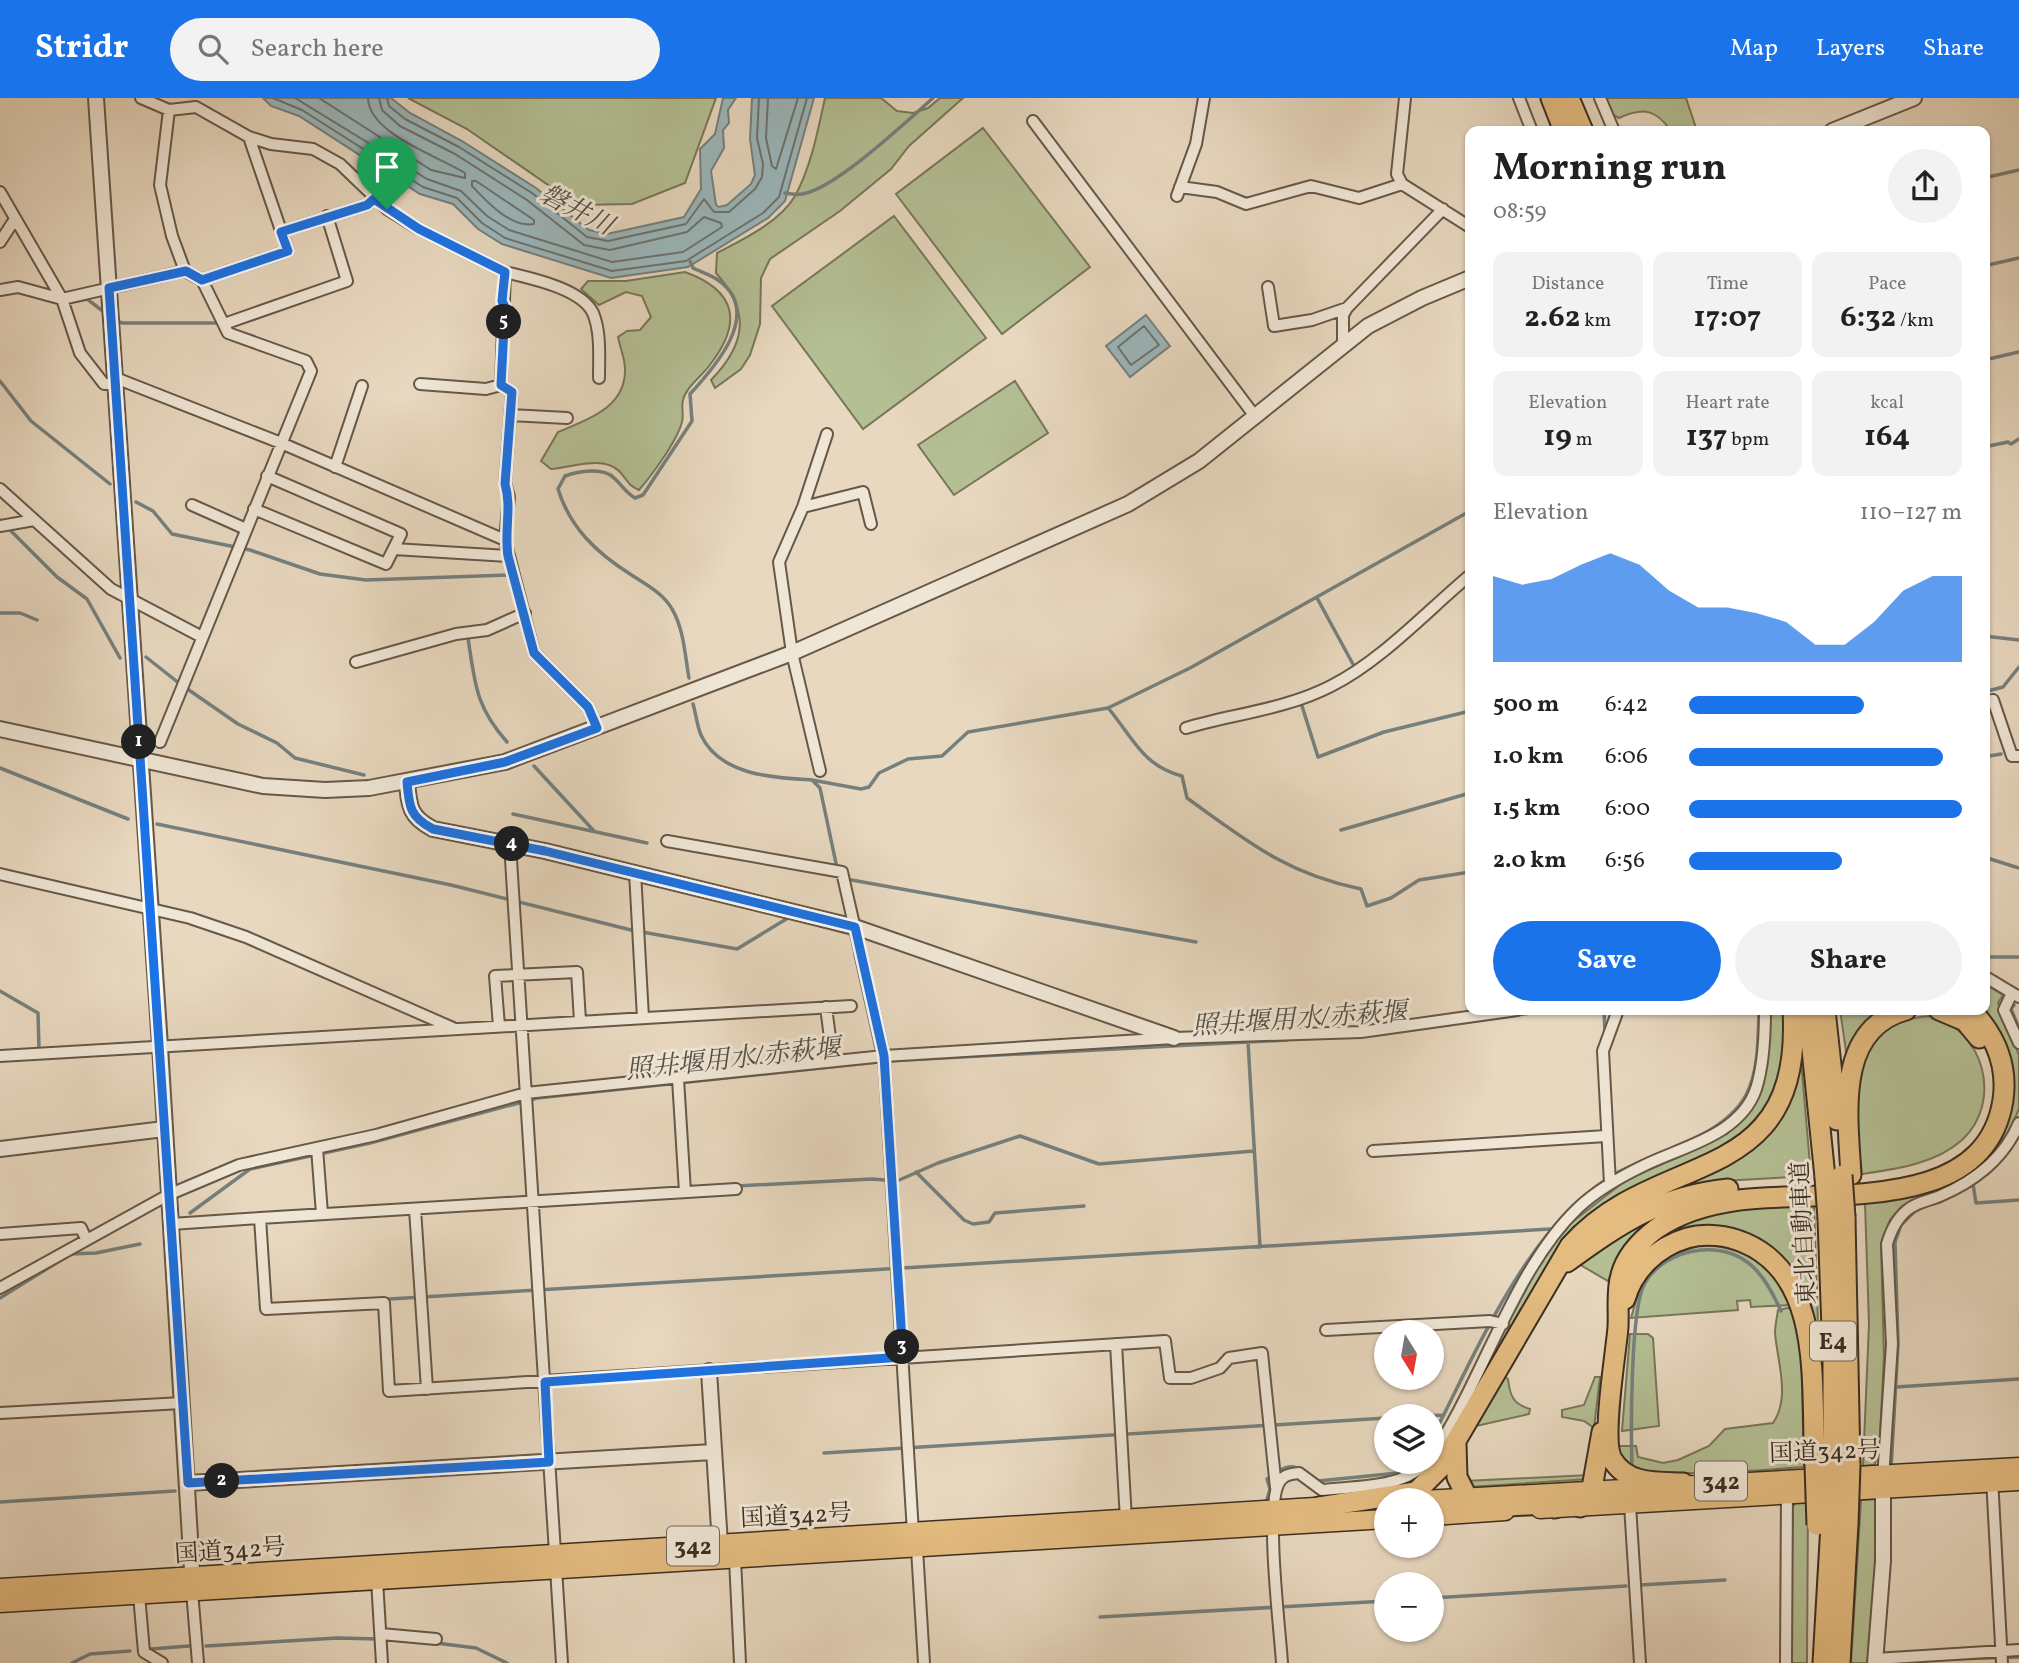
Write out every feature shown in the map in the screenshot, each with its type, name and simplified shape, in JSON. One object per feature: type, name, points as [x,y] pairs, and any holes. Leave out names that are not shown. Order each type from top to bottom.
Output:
[{"type":"highway","points":[[1551,98],[1562,126]]},
{"type":"highway","points":[[1569,98],[1581,126]]},
{"type":"highway","points":[[1319,1507],[1416,1492],[1440,1468],[1570,1246],[1601,1217],[1641,1194],[1721,1160],[1751,1142],[1765,1127],[1787,1084],[1793,1015]]},
{"type":"highway","name":"東北自動車道","points":[[1809,1015],[1840,1176]]},
{"type":"highway","name":"東北自動車道","points":[[1825,1015],[1840,1176],[1850,1359],[1833,1465]]},
{"type":"highway","points":[[1840,1176],[1852,1067],[1858,1049],[1876,1026],[1897,1015]]},
{"type":"highway","points":[[1555,1271],[1618,1225],[1676,1198],[1736,1189],[1874,1183],[1914,1175],[1946,1162],[1970,1142],[1985,1119],[1993,1090],[1984,1044],[1965,1021],[1951,1015]]},
{"type":"highway","points":[[1683,1483],[1644,1481],[1620,1468],[1609,1452],[1609,1410],[1618,1326],[1618,1284],[1626,1261],[1640,1242],[1675,1218],[1696,1209],[1741,1200],[1863,1195],[1904,1189],[1943,1176],[1970,1158],[1994,1128],[2004,1088],[1994,1040],[1974,1015]]},
{"type":"highway","name":"東北自動車道","points":[[1822,1663],[1832,1525],[1833,1357],[1842,1218]]},
{"type":"highway","points":[[1618,1326],[1633,1277],[1658,1252],[1689,1238],[1723,1237],[1739,1241],[1767,1255],[1790,1282],[1803,1314],[1833,1465],[1832,1525],[1815,1663]]},
{"type":"highway","points":[[1580,1507],[1592,1488],[1600,1441],[1609,1410]]},
{"type":"highway","points":[[1458,1437],[1454,1463],[1461,1488],[1468,1497],[1493,1507],[1545,1504],[1555,1508]]},
{"type":"highway","name":"国道342号","points":[[1992,1476],[2019,1466]]},
{"type":"highway","name":"国道342号","points":[[1444,1499],[1787,1477],[1883,1481],[1992,1476],[2019,1481]]},
{"type":"highway","name":"国道342号","points":[[1444,1515],[1787,1496],[1883,1481]]},
{"type":"highway","name":"国道342号","points":[[0,1588],[377,1580],[719,1544],[915,1541],[1273,1518],[1319,1507],[1374,1503]]},
{"type":"highway","name":"国道342号","points":[[0,1603],[139,1595],[193,1584],[555,1561],[735,1559],[1126,1520],[1374,1519]]},
{"type":"highway","name":"東北自動車道","points":[[1832,1525],[1840,1663]]},
{"type":"street","points":[[96,98],[160,1046],[198,1663]]},
{"type":"street","points":[[141,98],[169,110],[196,107],[249,137],[271,144],[313,149],[340,164],[374,199],[419,229],[505,272],[559,285],[592,309],[597,328],[599,378]]},
{"type":"street","points":[[1203,98],[1196,144],[1179,192],[1217,192],[1245,204],[1311,186],[1359,198],[1402,184]]},
{"type":"street","points":[[1405,98],[1397,174],[1402,184],[1465,224]]},
{"type":"street","points":[[1519,98],[1530,126]]},
{"type":"street","points":[[1600,98],[1612,126]]},
{"type":"street","points":[[1844,126],[1914,98]]},
{"type":"street","points":[[160,742],[311,371],[306,361],[228,333],[202,280],[186,271],[172,236],[160,185],[169,110]]},
{"type":"street","points":[[1033,121],[1254,415]]},
{"type":"street","points":[[202,280],[288,251],[249,137]]},
{"type":"street","points":[[0,192],[62,299],[80,353],[104,384],[113,380],[281,443],[505,540]]},
{"type":"street","points":[[281,232],[367,205],[374,199]]},
{"type":"street","points":[[1343,345],[1343,315],[1347,308],[1443,209]]},
{"type":"street","points":[[224,324],[347,281],[327,216]]},
{"type":"street","points":[[0,242],[15,219]]},
{"type":"street","points":[[0,290],[18,287],[62,299],[186,271]]},
{"type":"street","points":[[501,385],[505,272]]},
{"type":"street","points":[[0,729],[140,762],[263,786],[325,790],[407,782],[505,762],[792,653],[1128,504],[1199,461],[1343,345],[1399,309],[1465,280]]},
{"type":"street","points":[[1268,287],[1274,326],[1312,320],[1347,308]]},
{"type":"street","points":[[419,384],[486,389],[501,385],[512,392],[505,484],[509,497],[505,540],[508,556],[534,653],[588,707],[597,728]]},
{"type":"street","points":[[335,467],[362,386]]},
{"type":"street","points":[[510,415],[567,418]]},
{"type":"street","points":[[820,771],[792,653],[779,562],[803,507],[827,434]]},
{"type":"street","points":[[254,509],[386,564],[401,534],[267,476]]},
{"type":"street","points":[[0,489],[111,589],[202,637]]},
{"type":"street","points":[[803,507],[863,492],[871,524]]},
{"type":"street","points":[[192,505],[246,529]]},
{"type":"street","points":[[0,526],[34,520]]},
{"type":"street","points":[[394,549],[508,556]]},
{"type":"street","points":[[1186,728],[1296,701],[1330,687],[1356,672],[1465,579]]},
{"type":"street","points":[[356,662],[456,634],[487,631],[525,612]]},
{"type":"street","points":[[1990,701],[1993,700],[2012,756],[2019,756]]},
{"type":"street","points":[[407,782],[412,810],[418,821],[433,829],[635,872],[855,927],[1174,1038]]},
{"type":"street","points":[[667,841],[842,872],[884,1056],[924,1663]]},
{"type":"street","points":[[510,844],[562,1663]]},
{"type":"street","points":[[635,872],[643,1017]]},
{"type":"street","points":[[0,874],[150,908],[246,937],[455,1029]]},
{"type":"street","points":[[499,1026],[495,976],[577,972],[580,1021]]},
{"type":"street","points":[[1990,979],[2015,995],[2004,1010],[2019,1043]]},
{"type":"street","points":[[0,1056],[850,1006]]},
{"type":"street","points":[[826,1007],[833,1061]]},
{"type":"street","points":[[0,1288],[168,1195],[239,1165],[419,1124],[526,1093],[884,1056],[1174,1038],[1361,1032],[1482,1015]]},
{"type":"street","points":[[1610,1184],[1603,1051],[1616,1015]]},
{"type":"street","points":[[1444,1434],[1545,1248],[1578,1208],[1610,1184],[1724,1129],[1744,1111],[1755,1091],[1761,1067],[1765,1015]]},
{"type":"street","points":[[678,1079],[685,1192]]},
{"type":"street","points":[[2019,1123],[2004,1149],[1980,1174],[1951,1191],[1911,1206],[1891,1230],[1887,1258],[1892,1344],[1883,1481],[1883,1561],[1875,1661],[2001,1657],[2019,1650]]},
{"type":"street","points":[[0,1149],[164,1129]]},
{"type":"street","points":[[1373,1151],[1606,1136]]},
{"type":"street","points":[[317,1148],[322,1214]]},
{"type":"street","points":[[171,1224],[736,1189]]},
{"type":"street","points":[[415,1209],[427,1389]]},
{"type":"street","points":[[260,1218],[266,1309],[384,1303],[390,1391],[1165,1341],[1170,1378],[1191,1378],[1220,1368],[1229,1358],[1262,1353],[1276,1488],[1273,1518],[1282,1663]]},
{"type":"street","points":[[0,1234],[81,1228],[86,1238]]},
{"type":"street","points":[[1326,1330],[1490,1321],[1503,1324]]},
{"type":"street","points":[[1116,1344],[1126,1520]]},
{"type":"street","points":[[709,1371],[719,1544]]},
{"type":"street","points":[[0,1413],[183,1403]]},
{"type":"street","points":[[188,1483],[713,1452]]},
{"type":"street","points":[[1276,1488],[1285,1476],[1299,1473],[1322,1490],[1385,1482],[1412,1474]]},
{"type":"street","points":[[1992,1476],[2001,1657]]},
{"type":"street","points":[[1786,1663],[1787,1477]]},
{"type":"street","points":[[1630,1505],[1640,1663]]},
{"type":"street","points":[[735,1559],[740,1663]]},
{"type":"street","points":[[377,1580],[382,1663]]},
{"type":"street","points":[[139,1595],[143,1658],[162,1663]]},
{"type":"street","points":[[381,1634],[436,1639]]},
{"type":"green space","points":[[408,98],[716,98],[685,183],[632,204],[577,205],[467,129]]},
{"type":"green space","points":[[825,98],[881,98],[897,111],[913,113],[928,108],[940,98],[963,98],[909,146],[891,169],[840,211],[770,259],[761,278],[760,324],[750,355],[741,369],[715,388],[711,380],[732,353],[740,327],[735,301],[716,273],[717,253],[770,222],[795,196],[810,161]]},
{"type":"green space","points":[[1605,98],[1686,98],[1695,126],[1667,126],[1654,114],[1642,111],[1619,118],[1611,113]]},
{"type":"green space","points":[[983,128],[1090,267],[1002,334],[896,194]]},
{"type":"green space","points":[[894,216],[986,338],[863,429],[772,306]]},
{"type":"green space","points":[[685,272],[715,289],[724,299],[730,322],[720,350],[685,395],[682,422],[664,458],[639,490],[619,471],[604,464],[551,469],[541,461],[558,432],[602,411],[619,394],[625,369],[618,337],[627,331],[640,330],[651,317],[642,296],[626,292],[599,305],[581,289],[588,281],[626,281]]},
{"type":"green space","points":[[1015,381],[1048,433],[954,495],[918,445]]},
{"type":"green space","points":[[1990,987],[2003,995],[1998,1003],[2019,1055],[2019,1109],[2010,1130],[1982,1167],[1937,1193],[1902,1206],[1890,1220],[1881,1244],[1884,1357],[1879,1455],[1874,1465],[1863,1466],[1869,1324],[1865,1203],[1909,1196],[1950,1182],[1979,1161],[2012,1088],[2011,1061],[2001,1033],[1988,1015],[1990,1015]]},
{"type":"green space","points":[[1769,1015],[1786,1015],[1779,1081],[1771,1101],[1734,1143],[1623,1193],[1567,1239],[1520,1310],[1457,1419],[1539,1265],[1567,1226],[1625,1181],[1727,1134],[1747,1116],[1762,1087]]},
{"type":"green space","points":[[1841,1015],[1884,1015],[1847,1058]]},
{"type":"green space","points":[[1931,1016],[1949,1023],[1964,1035],[1982,1068],[1982,1106],[1975,1124],[1962,1140],[1940,1155],[1902,1167],[1862,1174],[1857,1097],[1860,1072],[1868,1051],[1882,1033],[1902,1021]]},
{"type":"green space","points":[[1799,1037],[1811,1176],[1722,1181],[1639,1202],[1728,1166],[1758,1144],[1770,1130],[1779,1111]]},
{"type":"green space","points":[[1814,1204],[1821,1414],[1810,1312],[1731,1233],[1635,1265],[1651,1242],[1684,1220],[1750,1207]]},
{"type":"green space","points":[[1666,1208],[1621,1257],[1608,1281],[1577,1263]]},
{"type":"green space","points":[[1704,1244],[1735,1250],[1758,1261],[1775,1278],[1791,1305],[1751,1307],[1750,1300],[1737,1301],[1738,1310],[1631,1318],[1641,1286],[1654,1268],[1662,1261]]},
{"type":"green space","points":[[1793,1307],[1801,1348],[1804,1467],[1683,1473],[1638,1469],[1624,1462],[1614,1446],[1636,1446],[1638,1457],[1663,1463],[1678,1460],[1709,1446],[1725,1429],[1773,1423],[1781,1402],[1782,1390],[1775,1333],[1778,1310]]},
{"type":"green space","points":[[1630,1334],[1648,1334],[1653,1338],[1659,1426],[1622,1431]]},
{"type":"green space","points":[[1505,1377],[1513,1398],[1530,1409],[1529,1414],[1476,1426]]},
{"type":"green space","points":[[1595,1377],[1600,1377],[1594,1428],[1584,1421],[1562,1417],[1562,1410],[1584,1405]]},
{"type":"green space","points":[[1589,1475],[1589,1479],[1469,1487],[1466,1481]]},
{"type":"green space","points":[[1877,1499],[1878,1575],[1869,1663],[1851,1663],[1861,1500]]},
{"type":"green space","points":[[1808,1502],[1807,1663],[1789,1663],[1793,1507],[1795,1503]]},
{"type":"water","points":[[263,98],[391,98],[410,113],[462,141],[536,188],[589,230],[607,234],[684,217],[701,189],[700,149],[715,134],[723,98],[736,98],[728,110],[729,123],[723,130],[724,148],[711,171],[716,205],[719,207],[727,205],[751,184],[755,175],[750,139],[752,98],[814,98],[785,201],[768,218],[688,267],[611,278],[502,244],[478,229],[453,204],[420,194],[299,116],[271,106]]},
{"type":"water","points":[[1146,315],[1170,346],[1130,377],[1106,346]]},
{"type":"waterway","points":[[785,193],[802,194],[833,180],[870,153],[933,98]]},
{"type":"waterway","points":[[1990,177],[2019,170]]},
{"type":"waterway","points":[[1990,265],[2019,258]]},
{"type":"waterway","points":[[689,678],[682,634],[668,603],[586,538],[570,516],[558,489],[565,476],[598,471],[610,475],[635,498],[643,495],[692,421],[690,394],[722,355],[731,339],[737,308],[731,293],[718,280],[693,268],[690,261]]},
{"type":"waterway","points":[[68,303],[87,299],[108,315]]},
{"type":"waterway","points":[[114,319],[122,323],[216,323]]},
{"type":"waterway","points":[[1990,359],[2019,352]]},
{"type":"waterway","points":[[0,381],[31,421],[110,484]]},
{"type":"waterway","points":[[1990,446],[2008,442],[2011,444],[2019,439]]},
{"type":"waterway","points":[[136,502],[153,511],[172,534],[250,550],[320,574],[366,580],[508,575]]},
{"type":"waterway","points":[[812,780],[861,789],[869,787],[879,773],[908,759],[942,756],[968,732],[1108,708],[1190,668],[1465,514]]},
{"type":"waterway","points":[[0,520],[57,577],[87,599],[120,658]]},
{"type":"waterway","points":[[1317,598],[1354,666]]},
{"type":"waterway","points":[[0,613],[20,613],[37,620]]},
{"type":"waterway","points":[[1990,637],[2019,640]]},
{"type":"waterway","points":[[468,638],[482,705],[507,742]]},
{"type":"waterway","points":[[146,657],[180,684]]},
{"type":"waterway","points":[[1990,690],[2003,687],[2019,667]]},
{"type":"waterway","points":[[186,688],[238,724],[277,743],[295,758],[364,775]]},
{"type":"waterway","points":[[693,704],[701,735],[721,759],[735,767],[766,776],[812,780],[820,788],[837,868]]},
{"type":"waterway","points":[[1302,706],[1318,757],[1384,732],[1465,712]]},
{"type":"waterway","points":[[1109,709],[1148,758],[1182,776],[1187,798],[1249,842],[1289,865],[1334,883],[1361,889],[1367,906],[1391,898],[1419,880],[1465,873]]},
{"type":"waterway","points":[[1990,756],[2001,754]]},
{"type":"waterway","points":[[534,766],[594,831]]},
{"type":"waterway","points":[[0,768],[128,819]]},
{"type":"waterway","points":[[1341,830],[1465,794]]},
{"type":"waterway","points":[[513,814],[647,843]]},
{"type":"waterway","points":[[157,824],[451,885],[635,931]]},
{"type":"waterway","points":[[1990,859],[2019,868]]},
{"type":"waterway","points":[[846,879],[1196,942]]},
{"type":"waterway","points":[[642,932],[737,949],[788,918]]},
{"type":"waterway","points":[[806,922],[851,934]]},
{"type":"waterway","points":[[855,954],[877,1053]]},
{"type":"waterway","points":[[1990,957],[2019,957]]},
{"type":"waterway","points":[[0,991],[38,1013],[39,1049]]},
{"type":"waterway","points":[[2014,1005],[2011,1009],[2019,1028]]},
{"type":"waterway","name":"照井堰用水/赤萩堰","points":[[1375,1035],[1517,1015]]},
{"type":"waterway","points":[[1604,1015],[1605,1033]]},
{"type":"waterway","points":[[1613,1175],[1705,1133],[1735,1110],[1746,1095],[1753,1075],[1759,1015]]},
{"type":"waterway","name":"照井堰用水/赤萩堰","points":[[886,1061],[1287,1040]]},
{"type":"waterway","points":[[1248,1042],[1260,1247]]},
{"type":"waterway","name":"照井堰用水/赤萩堰","points":[[190,1213],[250,1169],[370,1143],[537,1098],[878,1062]]},
{"type":"waterway","points":[[736,1186],[872,1179],[897,1181],[938,1163],[1020,1136],[1099,1164],[1254,1151]]},
{"type":"waterway","points":[[1987,1174],[1999,1162]]},
{"type":"waterway","points":[[916,1172],[964,1220],[973,1224],[989,1222],[995,1213],[1084,1206]]},
{"type":"waterway","points":[[1444,1414],[1505,1296],[1527,1262],[1551,1230],[1578,1202],[1607,1179]]},
{"type":"waterway","points":[[1973,1184],[1976,1203],[2019,1200]]},
{"type":"waterway","points":[[1891,1469],[1898,1344],[1895,1242],[1901,1225],[1914,1212],[1925,1206]]},
{"type":"waterway","points":[[389,1299],[1550,1229]]},
{"type":"waterway","name":"照井堰用水/赤萩堰","points":[[70,1254],[96,1253],[140,1244]]},
{"type":"waterway","points":[[1632,1469],[1632,1372],[1636,1317],[1640,1296],[1651,1275],[1666,1262],[1684,1253],[1704,1250],[1727,1252],[1748,1262],[1756,1270],[1781,1311]]},
{"type":"waterway","name":"照井堰用水/赤萩堰","points":[[0,1298],[61,1260]]},
{"type":"waterway","points":[[1896,1387],[2019,1379]]},
{"type":"waterway","points":[[824,1453],[1374,1419]]},
{"type":"waterway","points":[[1266,1503],[1270,1489],[1267,1479],[1289,1467],[1303,1471]]},
{"type":"waterway","points":[[1318,1481],[1388,1474]]},
{"type":"waterway","points":[[0,1502],[175,1491]]},
{"type":"waterway","points":[[1640,1585],[1725,1580]]},
{"type":"waterway","points":[[1444,1597],[1626,1586]]},
{"type":"waterway","points":[[1100,1617],[1374,1602]]},
{"type":"waterway","points":[[206,1646],[337,1638],[380,1639]]},
{"type":"waterway","points":[[436,1643],[476,1648],[507,1663]]},
{"type":"waterway","points":[[151,1649],[189,1646]]},
{"type":"waterway","points":[[72,1663],[90,1654],[130,1651]]},
{"type":"waterway","points":[[1951,1659],[2019,1657]]},
{"type":"route","points":[[374,199],[387,209],[419,229],[505,272],[501,385],[512,392],[505,484],[509,497],[505,540],[508,556],[525,612],[529,643],[534,653],[588,707],[597,728],[505,762],[407,782],[412,810],[418,821],[433,829],[545,851],[855,927],[884,1056],[903,1357],[545,1382],[549,1462],[188,1483],[109,288],[186,271],[194,273],[202,280],[288,251],[281,232],[367,205],[374,199]]},
{"type":"water label","name":"磐井川","points":[[577,209]]}]
